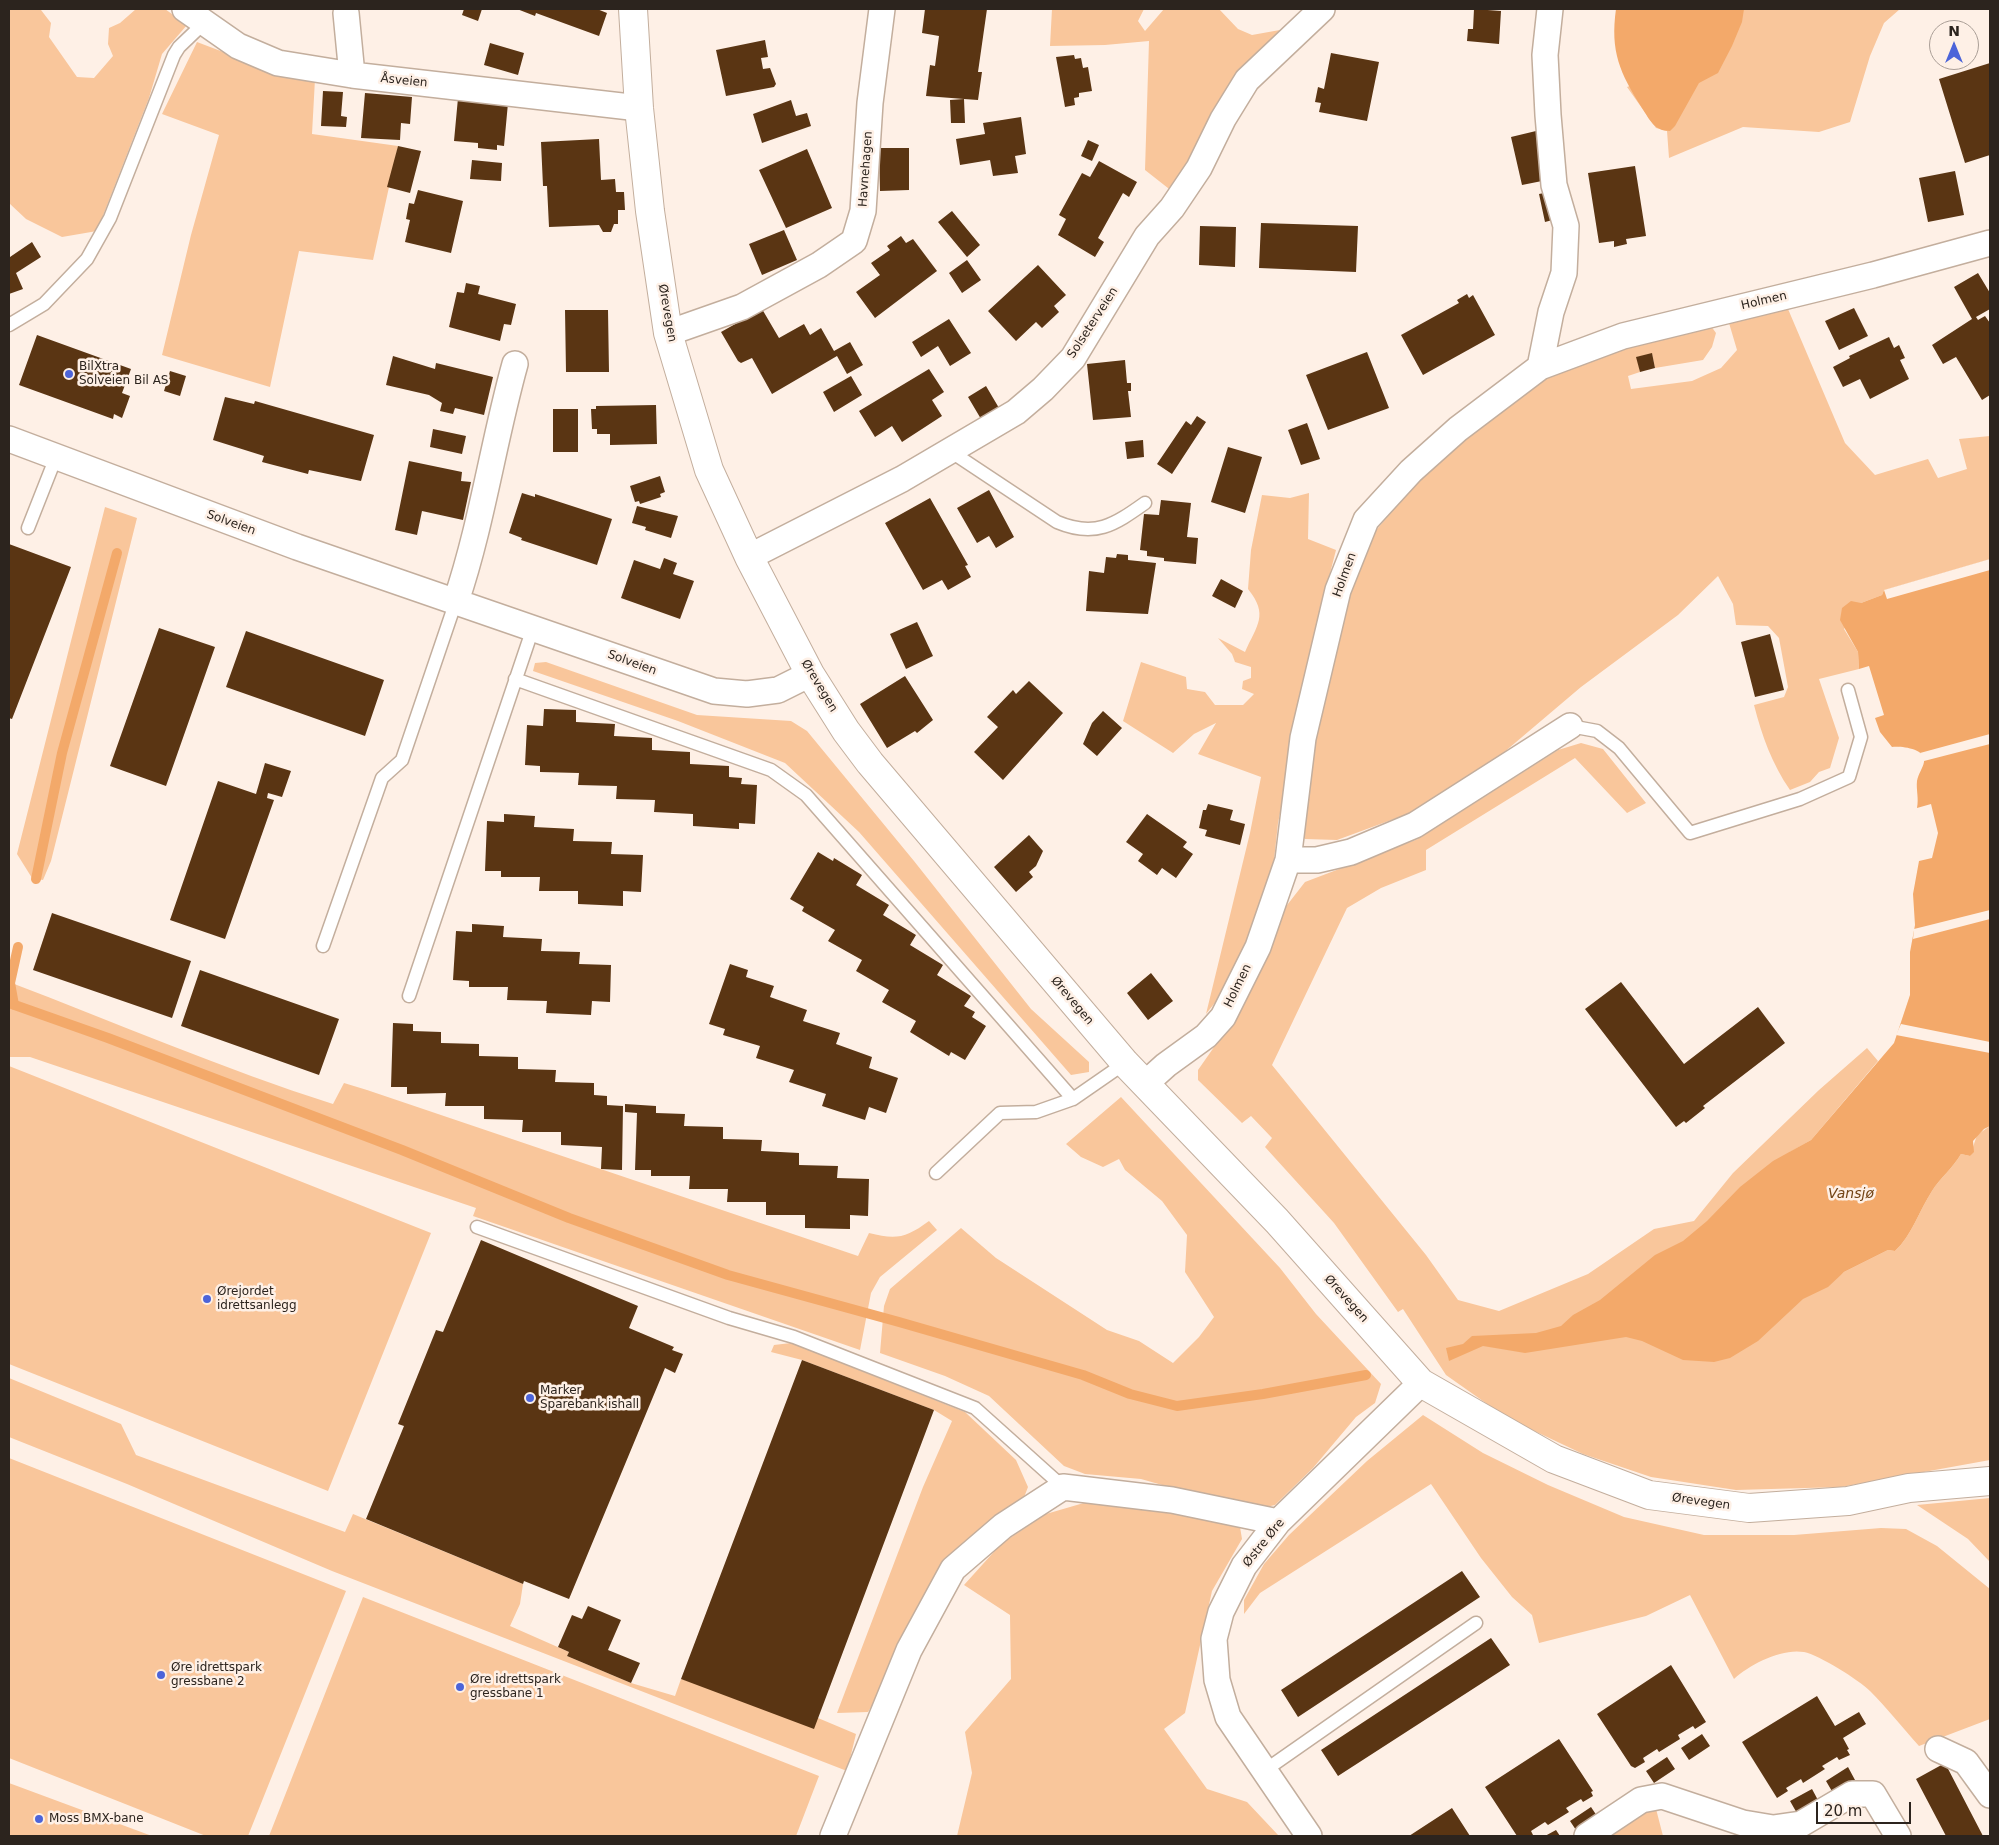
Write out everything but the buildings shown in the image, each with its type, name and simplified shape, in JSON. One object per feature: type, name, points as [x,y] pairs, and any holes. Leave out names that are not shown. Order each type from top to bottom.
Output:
[{"type":"street","name":"Ørevegen","points":[[633,9],[639,108],[650,212],[668,333],[709,470],[749,557],[810,674],[846,731],[870,762],[1125,1063],[1277,1221],[1421,1383],[1554,1459],[1649,1495],[1749,1508],[1848,1501],[1909,1488],[1990,1480]]},
{"type":"street","name":"Havnehagen","points":[[668,333],[742,307],[819,265],[854,241],[863,211],[870,103],[882,9]]},
{"type":"street","name":"Solseterveien","points":[[749,557],[902,479],[1016,412],[1043,390],[1073,358],[1147,236],[1172,208],[1199,168],[1223,119],[1247,80],[1322,9]]},
{"type":"street","points":[[1540,367],[1551,312],[1564,272],[1566,226],[1554,185],[1548,115],[1545,55],[1550,9]]},
{"type":"street","points":[[346,13],[352,75]]},
{"type":"street","name":"Åsveien","points":[[194,16],[238,46],[278,63],[352,75],[639,108]]},
{"type":"street","name":"Holmen","points":[[1146,1083],[1166,1065],[1206,1036],[1223,1017],[1258,947],[1288,860],[1303,738],[1338,590],[1366,520],[1411,471],[1458,429],[1540,367],[1623,336],[1856,279],[1990,243]]},
{"type":"street","points":[[456,601],[468,564],[503,406],[516,364]]},
{"type":"street","name":"Solveien","points":[[9,439],[297,547],[714,691],[747,694],[778,690],[810,674]]},
{"type":"street","points":[[1288,860],[1318,860],[1351,852],[1416,825],[1570,726]]},
{"type":"street","name":"Østre Øre","points":[[1309,1836],[1228,1717],[1217,1680],[1214,1639],[1221,1612],[1244,1566],[1278,1522],[1421,1383]]},
{"type":"street","points":[[833,1836],[909,1650],[953,1569],[1003,1526],[1064,1487],[1172,1500],[1278,1522]]},
{"type":"street","points":[[1938,1749],[1966,1762],[1990,1795]]},
{"type":"street","points":[[1587,1836],[1641,1800],[1662,1796],[1742,1823],[1773,1828],[1801,1824],[1852,1794],[1873,1794],[1898,1836]]},
{"type":"lane","points":[[9,325],[44,304],[87,259],[110,218],[174,55],[194,16]]},
{"type":"lane","points":[[950,451],[1057,522],[1074,529],[1090,530],[1105,527],[1121,521],[1145,503]]},
{"type":"lane","points":[[28,528],[56,457]]},
{"type":"lane","points":[[324,946],[382,778],[402,760],[456,601]]},
{"type":"lane","points":[[409,996],[533,628]]},
{"type":"lane","points":[[516,678],[771,770],[806,796],[1074,1099]]},
{"type":"lane","points":[[1570,726],[1597,731],[1619,748],[1690,833],[1800,799],[1849,777],[1861,737],[1848,690]]},
{"type":"lane","points":[[936,1173],[1000,1113],[1036,1112],[1074,1099],[1125,1063]]},
{"type":"lane","points":[[477,1228],[727,1323],[794,1337],[975,1408],[1064,1487]]},
{"type":"lane","points":[[1264,1771],[1476,1623]]},
{"type":"shaded area","points":[[9,9],[41,10],[51,23],[49,37],[77,77],[94,78],[113,56],[108,44],[109,28],[120,23],[136,9],[165,9],[187,25],[162,54],[149,98],[97,231],[62,237],[26,219],[9,203]]},
{"type":"shaded area","points":[[1052,9],[1144,9],[1138,21],[1145,31],[1164,9],[1219,9],[1238,29],[1252,35],[1291,28],[1173,192],[1145,170],[1149,41],[1105,45],[1050,46]]},
{"type":"shaded area","points":[[1714,9],[1900,9],[1884,23],[1870,56],[1850,122],[1819,132],[1743,127],[1669,158],[1667,131],[1656,128],[1627,87],[1640,82]]},
{"type":"shaded area","points":[[197,42],[239,58],[315,79],[312,134],[398,146],[373,260],[299,251],[270,387],[162,355],[191,235],[219,135],[162,114]]},
{"type":"shaded area","points":[[1788,309],[1845,443],[1875,475],[1928,459],[1938,478],[1967,469],[1959,439],[1990,436],[1990,559],[1884,590],[1882,595],[1861,603],[1844,629],[1858,652],[1859,669],[1819,679],[1839,738],[1830,768],[1819,772],[1810,782],[1790,790],[1778,770],[1760,728],[1754,705],[1784,697],[1788,687],[1779,638],[1768,626],[1736,625],[1733,604],[1718,576],[1678,615],[1581,687],[1489,765],[1413,812],[1337,840],[1305,839],[1299,832],[1306,778],[1342,607],[1366,542],[1405,496],[1460,439],[1511,399],[1558,370],[1708,322],[1716,333],[1712,347],[1703,360],[1655,368],[1652,354],[1637,357],[1640,372],[1628,376],[1631,389],[1692,381],[1721,368],[1737,350],[1729,323]]},
{"type":"shaded area","points":[[1309,493],[1308,539],[1336,550],[1325,593],[1278,823],[1271,888],[1225,990],[1206,1014],[1250,833],[1261,777],[1198,754],[1216,723],[1194,734],[1173,753],[1123,721],[1141,662],[1186,677],[1187,689],[1205,692],[1215,705],[1243,705],[1254,694],[1242,689],[1243,681],[1251,678],[1251,667],[1235,662],[1232,654],[1218,638],[1245,652],[1257,627],[1259,620],[1258,606],[1248,589],[1251,550],[1262,495],[1290,498]]},
{"type":"shaded area","points":[[105,507],[137,518],[51,861],[43,880],[32,878],[17,854]]},
{"type":"shaded area","points":[[546,662],[697,715],[791,721],[807,731],[914,861],[1031,1009],[1089,1062],[1089,1072],[1071,1075],[859,832],[785,763],[678,721],[533,671],[535,663]]},
{"type":"shaded area","points":[[1581,743],[1603,749],[1646,803],[1627,813],[1575,758],[1426,850],[1426,870],[1381,888],[1347,908],[1272,1065],[1426,1255],[1458,1300],[1499,1311],[1588,1274],[1654,1229],[1694,1221],[1733,1173],[1819,1090],[1867,1048],[1878,1061],[1811,1140],[1790,1152],[1837,1277],[1888,1250],[1895,1251],[1911,1230],[1935,1186],[1961,1154],[1970,1156],[1977,1135],[1990,1126],[1990,1460],[1841,1487],[1736,1490],[1651,1477],[1583,1454],[1507,1418],[1446,1375],[1403,1309],[1398,1312],[1334,1223],[1265,1147],[1272,1138],[1251,1116],[1242,1123],[1198,1080],[1198,1070],[1240,1010],[1284,909],[1305,882],[1418,839],[1558,750]]},
{"type":"shaded area","points":[[9,982],[211,1061],[333,1104],[344,1083],[858,1256],[869,1233],[894,1237],[900,1236],[914,1231],[929,1221],[937,1230],[880,1277],[871,1293],[860,1350],[473,1216],[476,1208],[30,1057],[9,1057]]},
{"type":"shaded area","name":"Ørejordet idrettsanlegg","points":[[9,1066],[431,1233],[328,1491],[9,1364]]},
{"type":"shaded area","points":[[1121,1097],[1280,1268],[1316,1314],[1381,1384],[1375,1403],[1356,1417],[1313,1468],[1275,1505],[1262,1508],[1229,1504],[1141,1479],[1085,1474],[1064,1466],[989,1396],[945,1376],[880,1353],[884,1306],[890,1289],[961,1228],[996,1258],[1107,1330],[1139,1341],[1173,1363],[1199,1337],[1214,1317],[1185,1272],[1187,1235],[1162,1201],[1125,1170],[1119,1159],[1103,1167],[1081,1157],[1066,1144]]},
{"type":"shaded area","points":[[791,1343],[965,1412],[1016,1460],[1028,1487],[1023,1500],[942,1569],[918,1605],[876,1699],[868,1712],[837,1713],[923,1487],[952,1421],[934,1410],[802,1360],[771,1352],[774,1345]]},
{"type":"shaded area","points":[[9,1378],[121,1424],[136,1455],[345,1532],[353,1514],[523,1584],[520,1604],[510,1626],[569,1652],[567,1656],[631,1683],[675,1696],[681,1679],[818,1718],[856,1734],[847,1771],[332,1571],[127,1484],[9,1437]]},
{"type":"shaded area","points":[[1423,1415],[1483,1453],[1548,1485],[1624,1517],[1704,1535],[1794,1535],[1881,1528],[1906,1529],[1937,1546],[1990,1589],[1990,1719],[1919,1746],[1865,1686],[1839,1668],[1811,1654],[1795,1651],[1776,1655],[1757,1663],[1734,1679],[1690,1595],[1646,1616],[1539,1643],[1532,1615],[1512,1597],[1481,1558],[1431,1484],[1260,1593],[1244,1614],[1244,1600],[1264,1564],[1289,1535],[1367,1461]]},
{"type":"shaded area","name":"Øre idrettspark gressbane 2","points":[[9,1458],[346,1591],[248,1836],[206,1836],[9,1758]]},
{"type":"shaded area","points":[[1990,1498],[1990,1562],[1968,1539],[1917,1505]]},
{"type":"shaded area","points":[[1094,1500],[1146,1505],[1240,1527],[1242,1539],[1212,1591],[1185,1713],[1164,1729],[1207,1789],[1247,1802],[1279,1836],[957,1836],[972,1773],[965,1732],[1011,1679],[1010,1615],[964,1585],[1001,1544],[1046,1514]]},
{"type":"shaded area","name":"Øre idrettspark gressbane 1","points":[[363,1597],[819,1776],[796,1836],[269,1836]]},
{"type":"shaded area","points":[[9,1783],[152,1836],[9,1836]]},
{"type":"shaded area","points":[[1655,1805],[1663,1836],[1608,1836]]},
{"type":"water","points":[[1616,9],[1744,9],[1742,22],[1718,73],[1699,83],[1675,126],[1670,131],[1656,127],[1650,121],[1628,84],[1618,62],[1614,38]]},
{"type":"water","name":"Vansjø","points":[[1990,559],[1990,1126],[1984,1129],[1973,1141],[1974,1152],[1970,1156],[1961,1154],[1932,1191],[1906,1238],[1895,1251],[1888,1250],[1844,1272],[1828,1287],[1803,1299],[1758,1341],[1730,1358],[1714,1362],[1683,1360],[1642,1341],[1626,1337],[1525,1353],[1483,1346],[1449,1361],[1446,1348],[1463,1344],[1472,1336],[1536,1333],[1561,1326],[1573,1315],[1600,1300],[1655,1255],[1683,1241],[1707,1221],[1740,1187],[1773,1161],[1811,1140],[1894,1043],[1910,995],[1910,952],[1915,925],[1913,894],[1919,861],[1932,858],[1938,833],[1931,804],[1917,808],[1917,781],[1924,757],[1912,749],[1892,747],[1880,732],[1875,718],[1884,715],[1869,666],[1859,669],[1858,652],[1840,620],[1842,608],[1851,601],[1861,603],[1882,595],[1884,590]]},
{"type":"pier","points":[[1990,559],[1990,570],[1887,599],[1884,590]]},
{"type":"pier","points":[[1990,734],[1990,744],[1924,761],[1920,753]]},
{"type":"pier","points":[[1990,910],[1990,919],[1913,939],[1914,929]]},
{"type":"pier","points":[[1901,1024],[1990,1042],[1990,1053],[1896,1035]]},
{"type":"waterway","points":[[36,879],[62,753],[117,553]]},
{"type":"waterway","points":[[14,1005],[10,983],[18,947]]},
{"type":"waterway","points":[[9,1003],[108,1038],[402,1150],[569,1218],[728,1275],[1083,1375],[1130,1394],[1177,1406],[1263,1394],[1366,1375]]},
{"type":"place","name":"BilXtra Solveien Bil AS","points":[[69,374]]},
{"type":"place","name":"Ørejordet idrettsanlegg","points":[[207,1299]]},
{"type":"place","name":"Marker Sparebank ishall","points":[[530,1398]]},
{"type":"place","name":"Øre idrettspark gressbane 2","points":[[161,1675]]},
{"type":"place","name":"Øre idrettspark gressbane 1","points":[[460,1687]]},
{"type":"place","name":"Moss BMX-bane","points":[[39,1819]]}]
